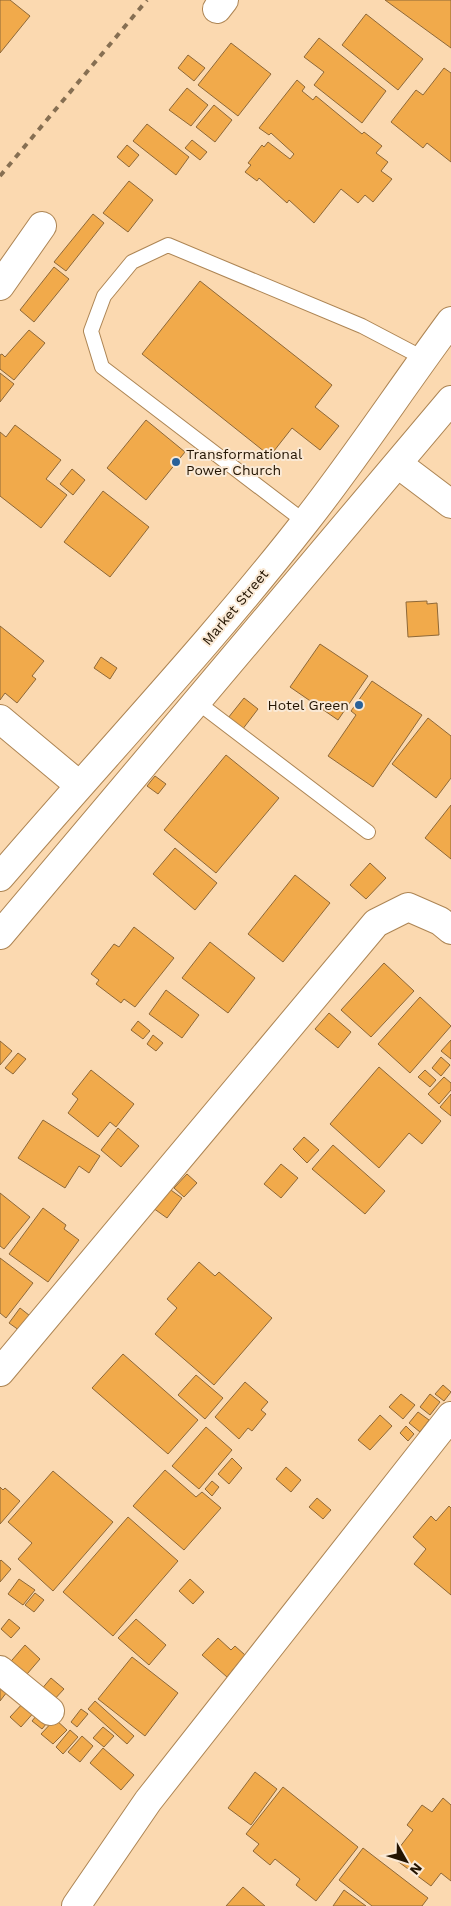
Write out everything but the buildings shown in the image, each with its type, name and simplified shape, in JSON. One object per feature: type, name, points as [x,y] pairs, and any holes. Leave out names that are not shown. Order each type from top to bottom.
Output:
[{"type":"street","points":[[0,286],[42,226]]},
{"type":"street","name":"Market Street","points":[[0,877],[78,785],[172,683],[306,522],[367,441],[423,358],[451,321]]},
{"type":"street","points":[[0,935],[451,400]]},
{"type":"street","points":[[398,464],[451,504]]},
{"type":"street","points":[[0,719],[78,785]]},
{"type":"street","points":[[1,1368],[376,923],[408,907],[440,921],[451,930]]},
{"type":"street","points":[[76,1906],[148,1801],[451,1416]]},
{"type":"street","points":[[0,1670],[50,1711]]},
{"type":"lane","points":[[306,522],[102,367],[91,331],[104,296],[132,262],[168,245],[362,326],[423,358]]},
{"type":"lane","points":[[197,702],[368,832]]},
{"type":"railway","points":[[0,176],[147,0]]},
{"type":"place","name":"Transformational Power Church","points":[[176,462]]},
{"type":"place","name":"Hotel Green","points":[[359,705]]}]
